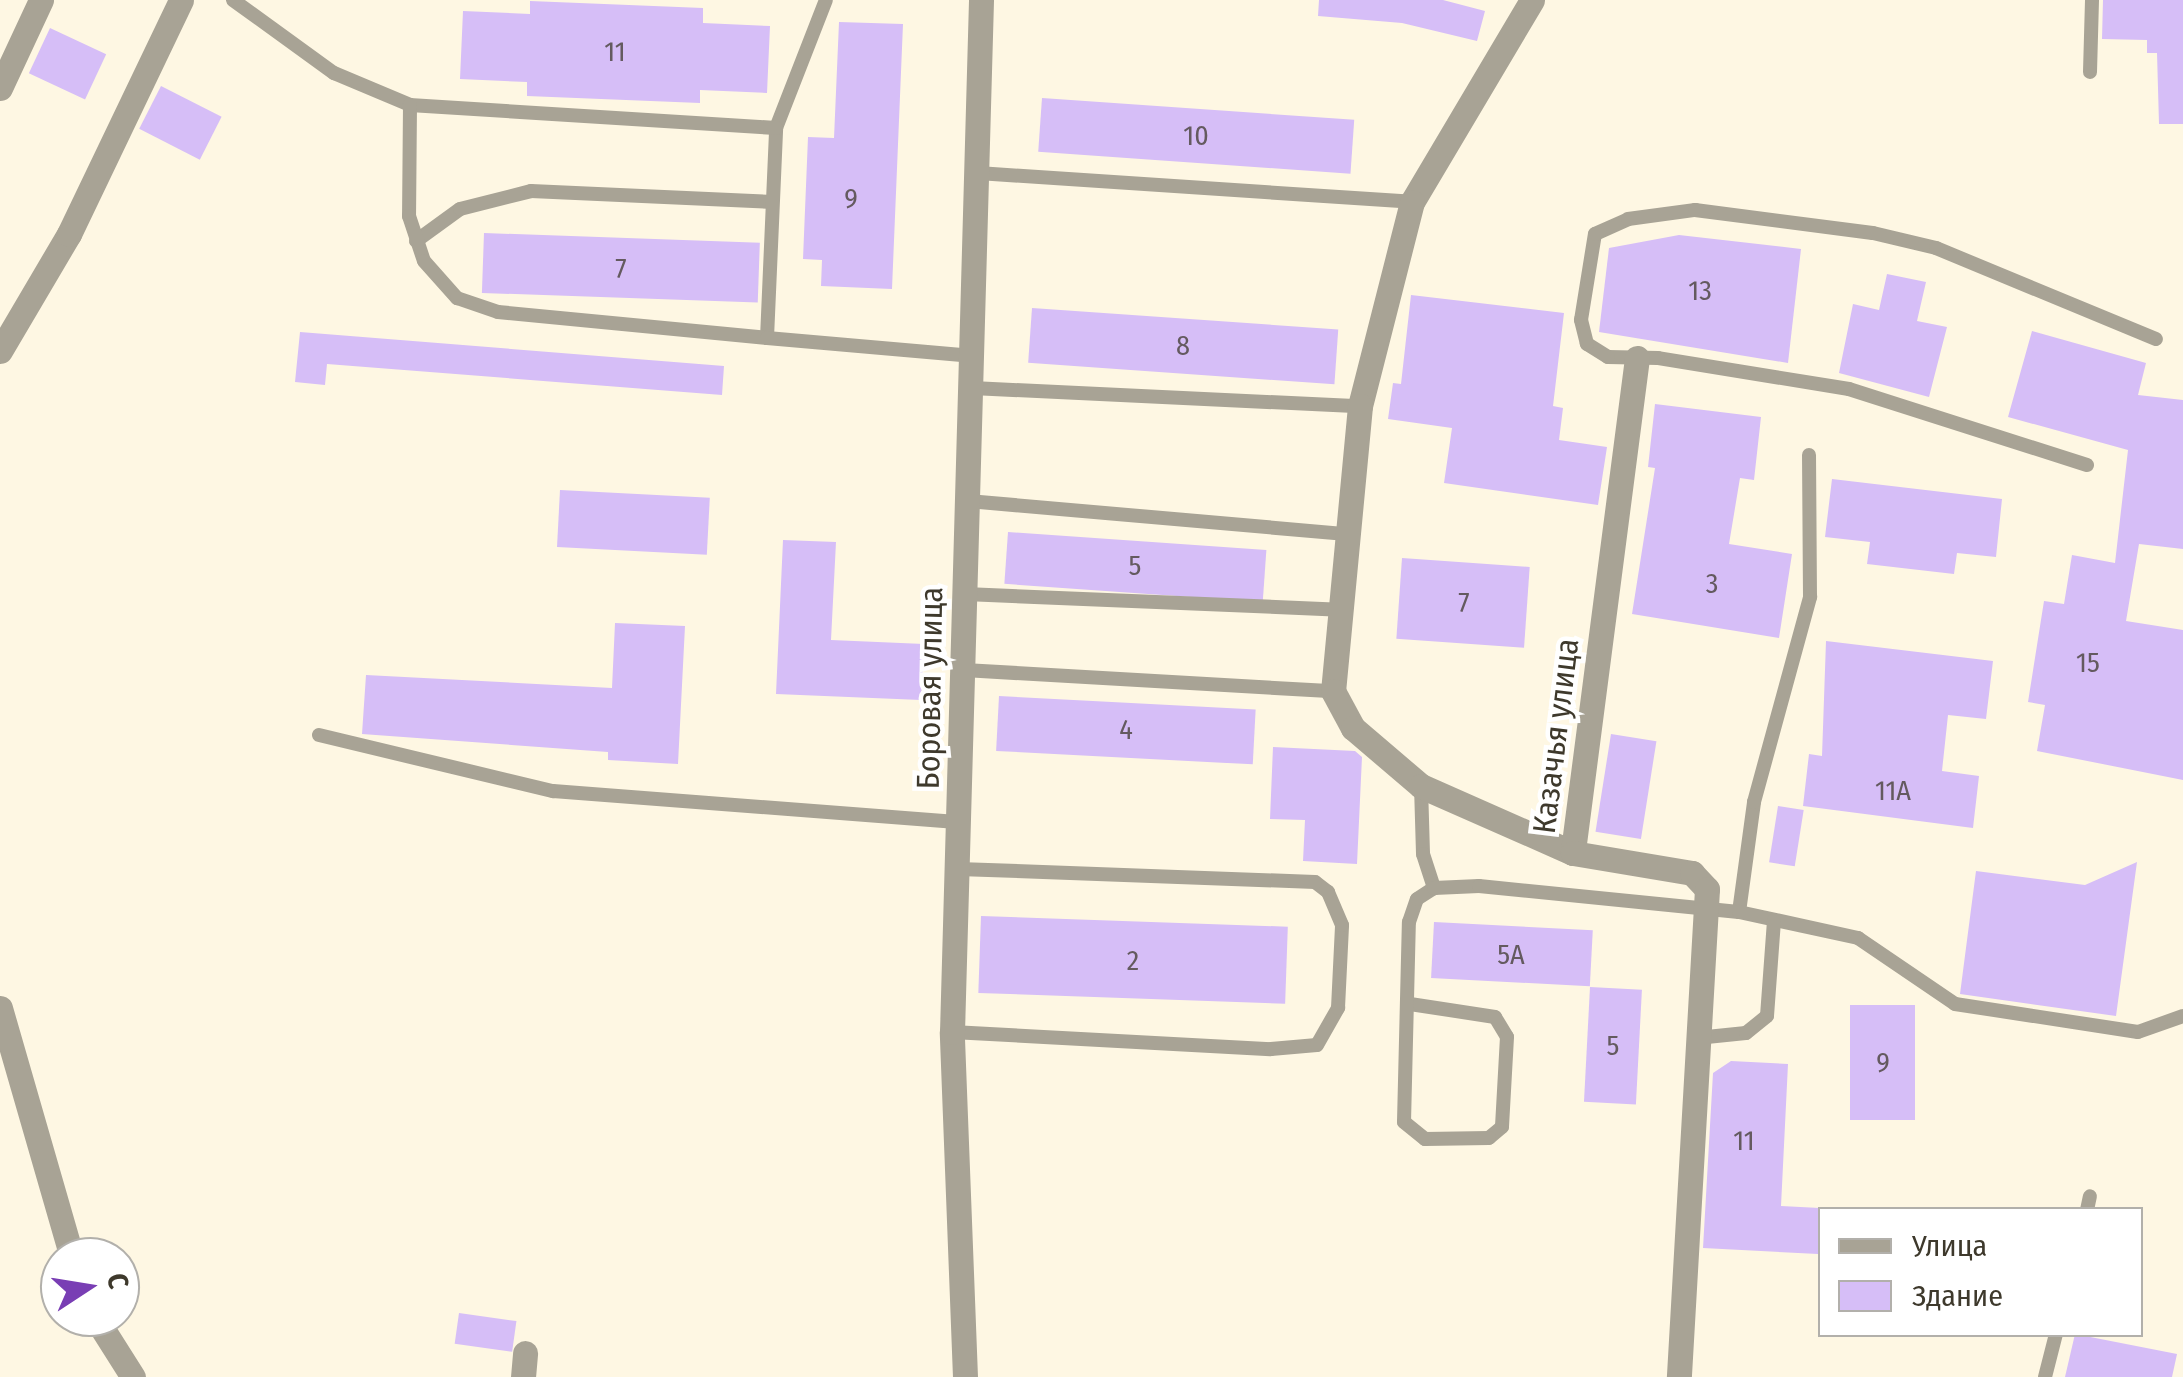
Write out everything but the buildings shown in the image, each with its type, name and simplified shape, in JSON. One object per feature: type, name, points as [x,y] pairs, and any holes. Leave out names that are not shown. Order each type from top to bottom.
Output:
[{"type":"street","points":[[0,88],[41,0]]},
{"type":"street","points":[[0,351],[69,234],[181,0]]},
{"type":"street","name":"Боровая улица","points":[[966,1377],[952,1032],[981,0]]},
{"type":"street","points":[[1532,0],[1412,202],[1360,406],[1344,534],[1333,691],[1353,728],[1421,786],[1573,853]]},
{"type":"street","name":"Казачья улица","points":[[1637,358],[1573,853],[1692,873],[1707,889],[1706,910]]},
{"type":"street","points":[[1678,1377],[1706,910]]},
{"type":"street","points":[[0,1008],[66,1237]]},
{"type":"street","points":[[108,1337],[133,1377]]},
{"type":"lane","points":[[234,0],[334,73],[410,105],[776,128]]},
{"type":"lane","points":[[768,338],[776,128],[826,0]]},
{"type":"lane","points":[[2090,72],[2092,0]]},
{"type":"lane","points":[[410,105],[405,182],[416,241],[438,282],[457,298],[498,312],[973,356]]},
{"type":"lane","points":[[978,173],[1412,202]]},
{"type":"lane","points":[[416,241],[460,209],[531,192],[772,202]]},
{"type":"lane","points":[[2087,465],[1848,389],[1608,357],[1587,344],[1582,320],[1595,234],[1628,219],[1695,210],[1874,233],[1936,248],[2156,339]]},
{"type":"lane","points":[[972,388],[1360,406]]},
{"type":"lane","points":[[1739,912],[1754,802],[1810,597],[1808,454]]},
{"type":"lane","points":[[968,501],[1344,534]]},
{"type":"lane","points":[[965,594],[1340,610]]},
{"type":"lane","points":[[964,670],[1333,691]]},
{"type":"lane","points":[[319,734],[553,791],[960,822]]},
{"type":"lane","points":[[1421,786],[1423,854],[1434,888]]},
{"type":"lane","points":[[952,1032],[1271,1049],[1317,1045],[1338,1008],[1342,925],[1328,892],[1315,882],[958,869]]},
{"type":"lane","points":[[1410,1004],[1495,1017],[1508,1037],[1502,1127],[1489,1138],[1425,1139],[1404,1122],[1410,1004],[1409,922],[1417,899],[1434,888],[1479,886],[1739,912],[1858,938],[1956,1004],[2138,1032],[2183,1016]]},
{"type":"lane","points":[[1697,1038],[1746,1033],[1767,1016],[1774,920]]},
{"type":"lane","points":[[2045,1377],[2055,1337]]}]
